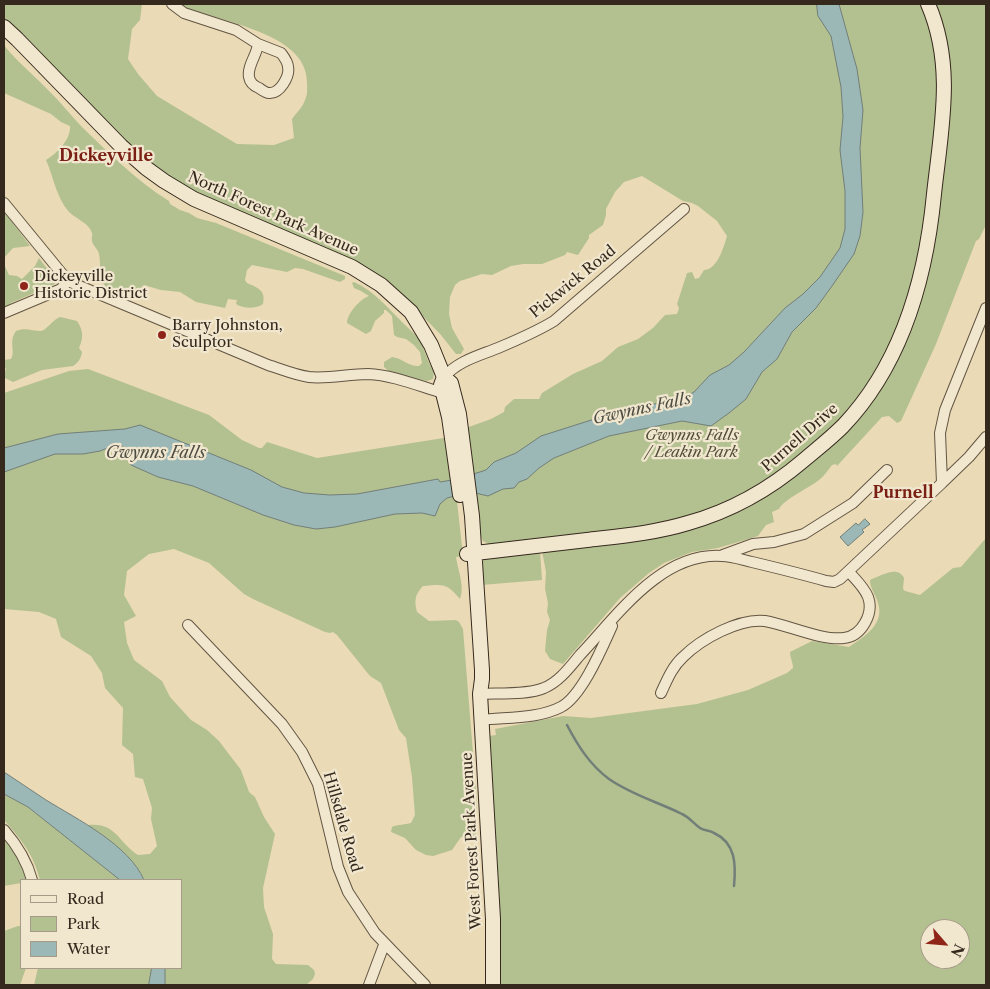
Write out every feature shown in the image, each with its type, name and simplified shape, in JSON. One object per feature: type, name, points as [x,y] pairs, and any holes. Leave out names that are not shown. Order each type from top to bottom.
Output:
[{"type":"main road","name":"Purnell Drive","points":[[470,554],[633,535],[690,523],[722,512],[736,506],[793,469],[843,426],[864,401],[898,344],[910,315],[918,289],[932,215],[945,82],[941,41],[936,22],[928,4]]},
{"type":"main road","name":"North Forest Park Avenue","points":[[4,27],[121,146],[146,168],[170,185],[194,199],[352,266],[369,276],[404,305],[411,312],[431,345],[444,377],[451,383],[456,400],[460,453]]},
{"type":"main road","name":"North Forest Park Avenue","points":[[4,37],[108,145],[151,183],[175,198],[208,214],[354,277],[382,296],[408,320],[420,326]]},
{"type":"main road","name":"North Forest Park Avenue","points":[[444,377],[441,385],[460,453]]},
{"type":"main road","name":"West Forest Park Avenue","points":[[460,453],[468,518],[474,683],[480,694],[493,919],[493,985]]},
{"type":"street","points":[[172,4],[190,15],[236,30],[258,44],[281,53],[289,68],[283,84],[273,93],[264,91],[249,80],[249,70],[258,44]]},
{"type":"street","points":[[4,202],[68,281],[268,365],[294,374],[309,377],[368,374],[443,393]]},
{"type":"street","name":"Pickwick Road","points":[[444,377],[452,368],[462,362],[532,333],[554,321],[684,208]]},
{"type":"street","points":[[4,314],[62,289],[68,281]]},
{"type":"street","points":[[942,483],[940,433],[945,410],[986,308]]},
{"type":"street","points":[[722,556],[834,582],[840,580],[970,458],[986,437]]},
{"type":"street","points":[[480,694],[533,691],[550,685],[566,672],[638,593],[660,576],[681,564],[700,558],[722,556],[753,544],[774,542],[804,534],[853,503],[887,470]]},
{"type":"street","points":[[661,693],[673,668],[682,657],[696,645],[743,622],[765,621],[836,638],[852,636],[863,625],[870,606],[864,589],[850,572]]},
{"type":"street","points":[[481,720],[534,714],[552,710],[567,703],[584,681],[617,616]]},
{"type":"street","name":"Hillsdale Road","points":[[188,624],[282,724],[302,752],[312,771],[322,798],[342,879],[357,908],[384,945],[425,985]]},
{"type":"street","points":[[4,830],[26,862],[32,879]]},
{"type":"street","points":[[369,985],[384,945]]},
{"type":"green space","name":"Gwynns Falls / Leakin Park","points":[[4,4],[142,4],[140,20],[132,29],[128,59],[157,96],[237,144],[274,145],[294,138],[292,119],[303,105],[307,93],[307,82],[303,64],[291,50],[275,39],[233,22],[176,4],[925,4],[942,78],[918,278],[887,358],[846,417],[768,483],[677,524],[489,544],[483,541],[479,532],[466,428],[504,412],[505,407],[514,399],[539,399],[542,393],[573,374],[602,361],[618,347],[638,339],[653,328],[665,315],[677,314],[679,308],[677,304],[687,273],[692,272],[695,279],[699,278],[704,270],[713,266],[722,252],[727,236],[717,221],[698,206],[683,201],[642,176],[624,182],[615,192],[606,209],[603,225],[589,235],[578,255],[567,252],[565,255],[542,264],[511,266],[492,275],[482,274],[460,281],[455,285],[450,297],[449,314],[452,328],[464,349],[461,354],[456,354],[441,335],[405,298],[197,197],[157,172],[4,21]]},
{"type":"green space","points":[[936,4],[986,4],[986,225],[976,241],[936,344],[901,421],[897,423],[889,416],[882,417],[837,466],[836,464],[832,465],[819,480],[772,512],[774,522],[766,525],[758,536],[718,548],[692,552],[664,563],[649,573],[620,598],[563,664],[550,659],[545,651],[550,620],[547,612],[546,572],[542,551],[688,528],[828,445],[911,325],[951,77],[945,31]]},
{"type":"green space","points":[[4,45],[84,129],[135,176],[169,201],[170,204],[197,218],[216,223],[345,276],[345,279],[340,282],[303,269],[295,268],[287,272],[252,265],[247,270],[245,280],[260,290],[264,299],[263,304],[250,308],[236,304],[237,300],[228,299],[225,308],[196,302],[180,292],[161,290],[144,285],[135,292],[126,294],[112,291],[102,281],[99,254],[93,243],[90,230],[69,212],[65,206],[58,194],[46,160],[65,141],[70,131],[70,126],[51,114],[4,93]]},
{"type":"green space","points":[[4,211],[30,246],[13,248],[4,258]]},
{"type":"green space","points":[[39,258],[54,278],[55,284],[13,302],[4,308],[4,264],[9,275],[22,279],[35,266]]},
{"type":"green space","points":[[352,283],[361,285],[380,300],[419,339],[434,371],[433,379],[427,381],[391,373],[384,367],[384,362],[392,357],[415,366],[419,366],[422,363],[420,352],[414,345],[406,339],[394,335],[392,316],[386,310],[375,321],[371,331],[366,334],[347,323],[349,315],[355,307],[369,296],[354,288]]},
{"type":"green space","points":[[60,317],[77,321],[81,327],[82,340],[79,348],[82,352],[78,361],[73,366],[42,370],[13,382],[5,378],[4,360],[11,359],[13,352],[12,342],[16,331],[25,329],[43,331]]},
{"type":"green space","points":[[88,369],[209,415],[242,440],[259,448],[262,448],[267,442],[317,458],[450,437],[463,556],[456,557],[461,584],[460,599],[448,587],[435,585],[423,586],[418,592],[415,601],[417,612],[429,621],[456,620],[463,629],[477,803],[476,836],[461,837],[452,850],[433,856],[426,855],[416,850],[405,838],[391,832],[392,827],[411,823],[415,815],[406,738],[399,730],[381,683],[370,676],[337,635],[333,632],[325,632],[253,599],[244,594],[209,563],[174,549],[149,554],[127,571],[124,595],[136,616],[124,622],[127,643],[134,660],[162,681],[170,697],[191,720],[207,730],[219,741],[241,770],[249,792],[255,797],[264,817],[275,834],[263,888],[264,907],[273,934],[272,959],[276,964],[308,965],[314,970],[315,974],[313,979],[306,985],[34,985],[38,969],[182,969],[182,879],[144,879],[127,856],[112,842],[88,825],[97,825],[111,830],[138,855],[150,854],[157,846],[151,819],[152,808],[143,779],[135,777],[133,754],[122,745],[123,708],[105,688],[102,673],[91,656],[61,637],[56,619],[39,612],[4,609],[4,393],[69,371]]},
{"type":"green space","points":[[986,538],[986,985],[500,985],[499,892],[489,736],[496,735],[495,729],[563,716],[591,718],[697,704],[748,690],[787,673],[793,668],[790,652],[812,641],[849,647],[867,634],[876,624],[879,617],[877,600],[870,580],[888,573],[897,572],[904,578],[903,589],[905,591],[920,595],[953,568],[961,567]]},
{"type":"green space","points":[[540,551],[542,580],[481,585],[480,566],[484,559]]},
{"type":"green space","points":[[4,792],[28,807],[125,879],[40,879],[34,862],[26,848],[4,820]]},
{"type":"green space","points":[[4,834],[30,879],[20,879],[20,883],[4,886]]},
{"type":"green space","points":[[20,926],[20,969],[26,969],[20,985],[4,985],[4,931]]},
{"type":"water","name":"Gwynns Falls","points":[[817,4],[839,4],[857,69],[863,110],[860,148],[863,212],[860,236],[854,254],[832,286],[816,308],[792,332],[777,359],[762,372],[746,399],[711,426],[682,421],[609,436],[554,458],[527,479],[519,482],[514,488],[503,489],[488,496],[471,492],[447,498],[440,504],[435,516],[422,513],[395,514],[335,527],[316,529],[294,525],[263,515],[193,486],[158,477],[131,465],[127,453],[128,449],[118,444],[100,451],[83,454],[55,454],[4,472],[4,448],[58,434],[125,429],[140,425],[251,470],[282,487],[304,493],[330,495],[357,494],[438,479],[440,482],[458,479],[486,470],[494,462],[516,453],[541,436],[626,409],[682,399],[694,392],[710,375],[729,365],[744,352],[785,308],[820,277],[840,248],[845,229],[845,191],[840,150],[843,117],[841,87],[831,36],[818,16]]},
{"type":"water","points":[[865,519],[870,524],[848,546],[840,537],[856,523],[858,525]]},
{"type":"water","points":[[4,772],[87,824],[115,844],[137,867],[143,879],[119,879],[28,807],[4,794]]},
{"type":"water","points":[[152,969],[165,969],[165,985],[149,985]]},
{"type":"waterway","points":[[567,725],[585,755],[609,779],[636,794],[685,815],[702,829],[721,837],[727,843],[733,855],[735,870],[734,886]]},
{"type":"place","name":"Dickeyville Historic District","points":[[24,286]]},
{"type":"place","name":"Barry Johnston, Sculptor","points":[[162,335]]},
{"type":"district","name":"Dickeyville","points":[[106,156]]},
{"type":"district","name":"Purnell","points":[[903,493]]}]
